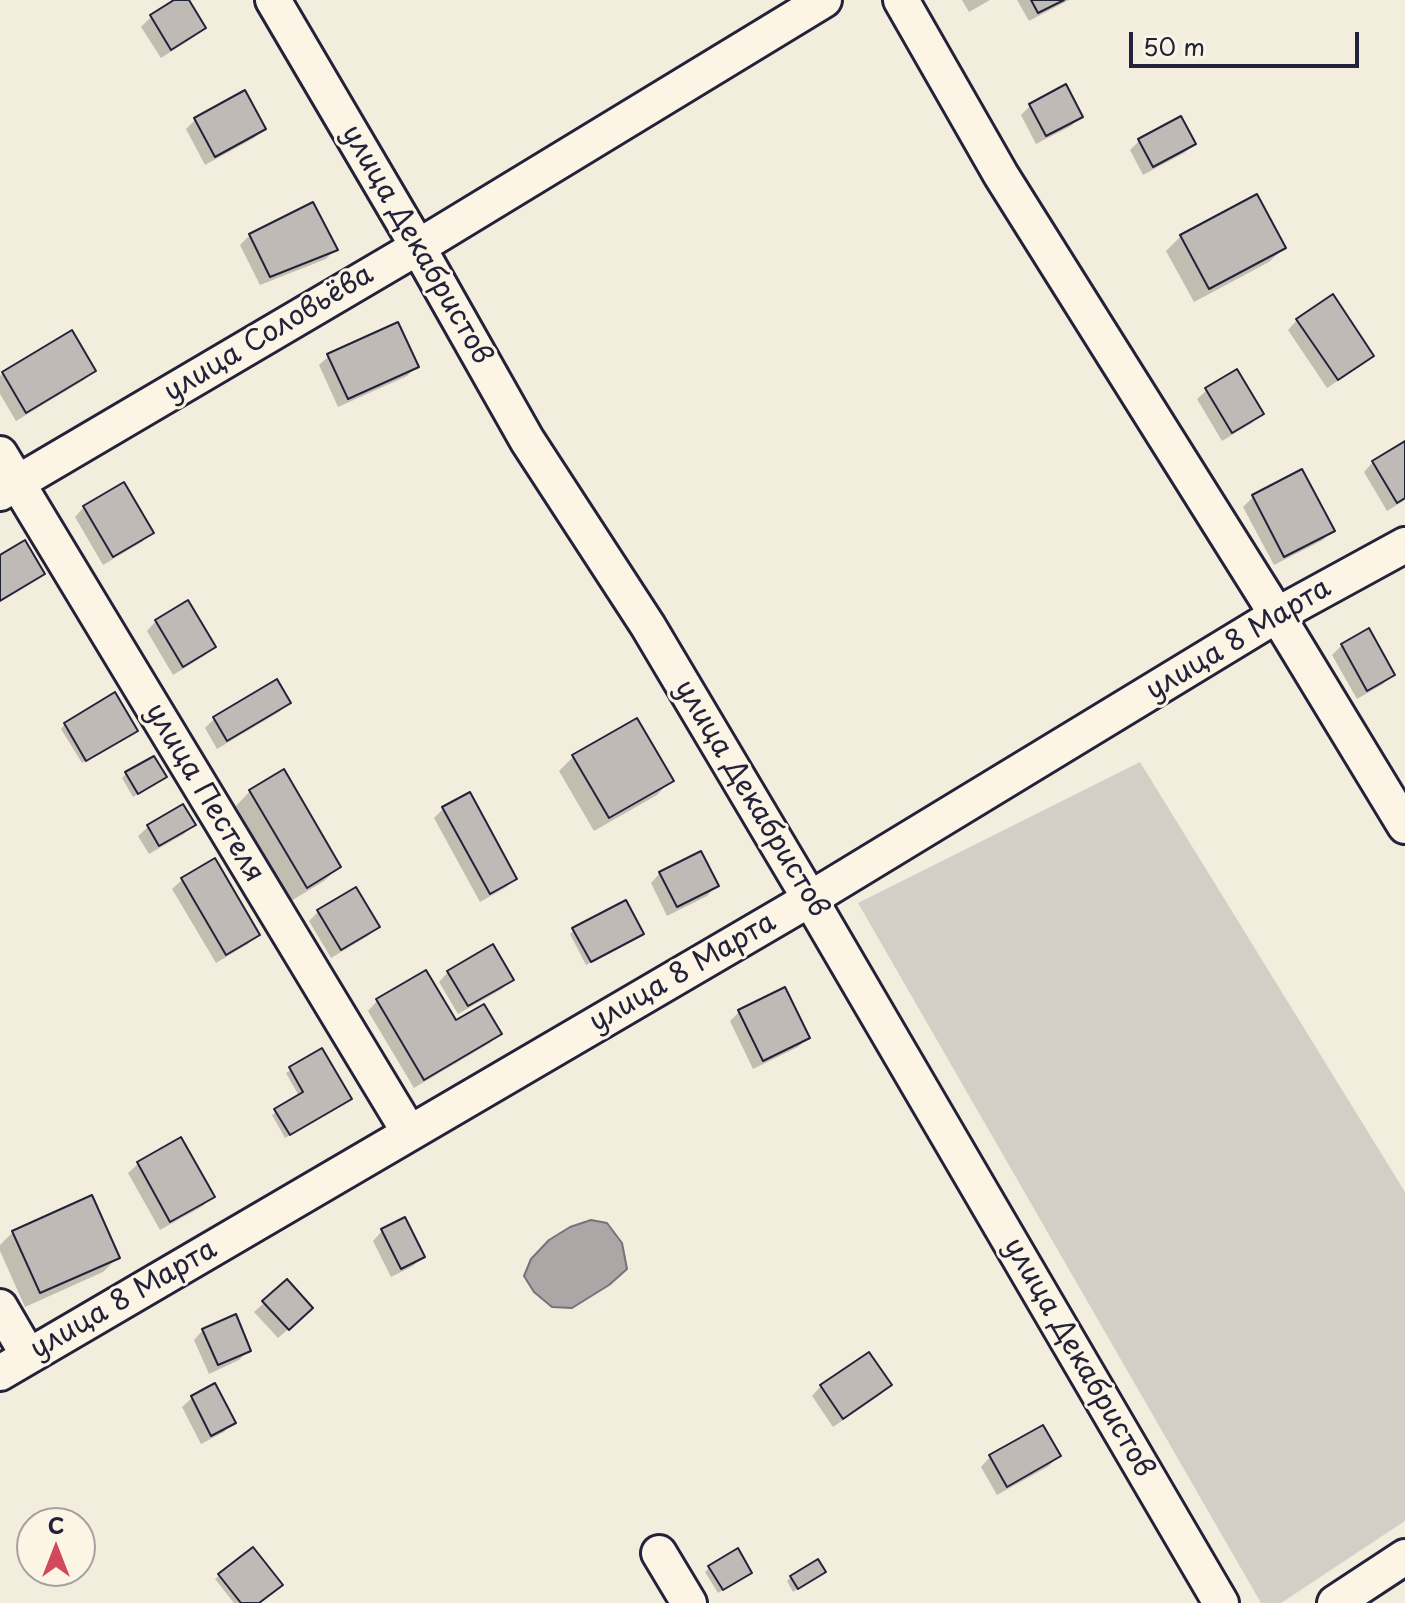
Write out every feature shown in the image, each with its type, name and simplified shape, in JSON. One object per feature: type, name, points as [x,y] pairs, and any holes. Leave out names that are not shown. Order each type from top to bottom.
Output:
[{"type":"street","name":"улица Декабристов","points":[[273,0],[527,440],[648,626],[1221,1603]]},
{"type":"street","name":"улица Соловьёва","points":[[6,476],[418,247],[824,0]]},
{"type":"street","points":[[901,0],[1001,175],[1277,615],[1405,826]]},
{"type":"street","name":"улица Пестеля","points":[[6,476],[409,1132]]},
{"type":"street","name":"улица 8 Марта","points":[[14,1364],[810,899],[1277,615],[1405,545]]},
{"type":"street","points":[[0,1307],[14,1364]]},
{"type":"street","points":[[659,1553],[689,1603]]},
{"type":"street","points":[[1335,1603],[1405,1557]]},
{"type":"shaded area","points":[[1140,762],[1405,1192],[1405,1521],[1281,1603],[1261,1603],[858,903]]},
{"type":"shaded area","points":[[591,1220],[607,1223],[622,1243],[627,1269],[609,1285],[572,1308],[552,1307],[534,1292],[524,1276],[531,1259],[549,1240],[570,1227]]},
{"type":"building","points":[[174,0],[189,0],[206,28],[171,50],[150,15]]},
{"type":"building","points":[[1031,0],[1064,0],[1038,13]]},
{"type":"building","points":[[1066,84],[1083,117],[1046,136],[1029,104]]},
{"type":"building","points":[[245,90],[266,129],[215,157],[194,118]]},
{"type":"building","points":[[1181,116],[1196,144],[1153,167],[1138,139]]},
{"type":"building","points":[[1257,194],[1286,248],[1209,289],[1180,235]]},
{"type":"building","points":[[313,202],[338,250],[270,277],[249,234]]},
{"type":"building","points":[[1333,294],[1374,356],[1338,380],[1296,319]]},
{"type":"building","points":[[398,322],[419,367],[348,399],[327,354]]},
{"type":"building","points":[[72,330],[96,371],[26,413],[2,372]]},
{"type":"building","points":[[1237,369],[1264,414],[1232,433],[1205,388]]},
{"type":"building","points":[[1405,441],[1405,498],[1397,503],[1372,461]]},
{"type":"building","points":[[1302,469],[1335,531],[1284,557],[1252,495]]},
{"type":"building","points":[[124,482],[154,533],[113,557],[83,506]]},
{"type":"building","points":[[25,540],[45,574],[0,601],[0,555]]},
{"type":"building","points":[[188,600],[216,647],[183,667],[155,620]]},
{"type":"building","points":[[1369,628],[1395,675],[1367,691],[1341,644]]},
{"type":"building","points":[[277,679],[291,703],[227,741],[213,717]]},
{"type":"building","points":[[115,692],[138,731],[86,761],[64,723]]},
{"type":"building","points":[[637,718],[674,781],[609,818],[572,755]]},
{"type":"building","points":[[154,756],[167,777],[138,794],[125,772]]},
{"type":"building","points":[[284,769],[341,867],[307,888],[249,790]]},
{"type":"building","points":[[470,792],[517,879],[490,894],[442,807]]},
{"type":"building","points":[[183,804],[196,825],[159,846],[147,825]]},
{"type":"building","points":[[701,851],[719,886],[677,907],[659,872]]},
{"type":"building","points":[[215,858],[260,935],[226,955],[181,878]]},
{"type":"building","points":[[356,887],[380,927],[341,950],[317,910]]},
{"type":"building","points":[[626,900],[644,934],[591,962],[572,928]]},
{"type":"building","points":[[493,944],[514,980],[468,1006],[447,971]]},
{"type":"building","points":[[426,970],[456,1020],[484,1004],[502,1034],[424,1080],[376,999]]},
{"type":"building","points":[[785,987],[810,1038],[763,1061],[738,1010]]},
{"type":"building","points":[[322,1048],[352,1099],[290,1135],[274,1109],[303,1092],[289,1067]]},
{"type":"building","points":[[181,1137],[215,1197],[170,1222],[137,1162]]},
{"type":"building","points":[[92,1195],[120,1258],[40,1293],[12,1231]]},
{"type":"building","points":[[405,1217],[425,1257],[401,1269],[381,1229]]},
{"type":"building","points":[[287,1279],[313,1308],[289,1330],[262,1301]]},
{"type":"building","points":[[236,1314],[251,1351],[218,1365],[202,1329]]},
{"type":"building","points":[[869,1352],[892,1385],[843,1419],[820,1385]]},
{"type":"building","points":[[215,1383],[236,1423],[211,1436],[191,1396]]},
{"type":"building","points":[[1043,1425],[1061,1456],[1007,1487],[989,1455]]},
{"type":"building","points":[[253,1547],[283,1585],[259,1603],[241,1603],[218,1574]]},
{"type":"building","points":[[738,1548],[752,1573],[723,1590],[708,1566]]},
{"type":"building","points":[[818,1559],[826,1572],[798,1589],[790,1576]]}]
